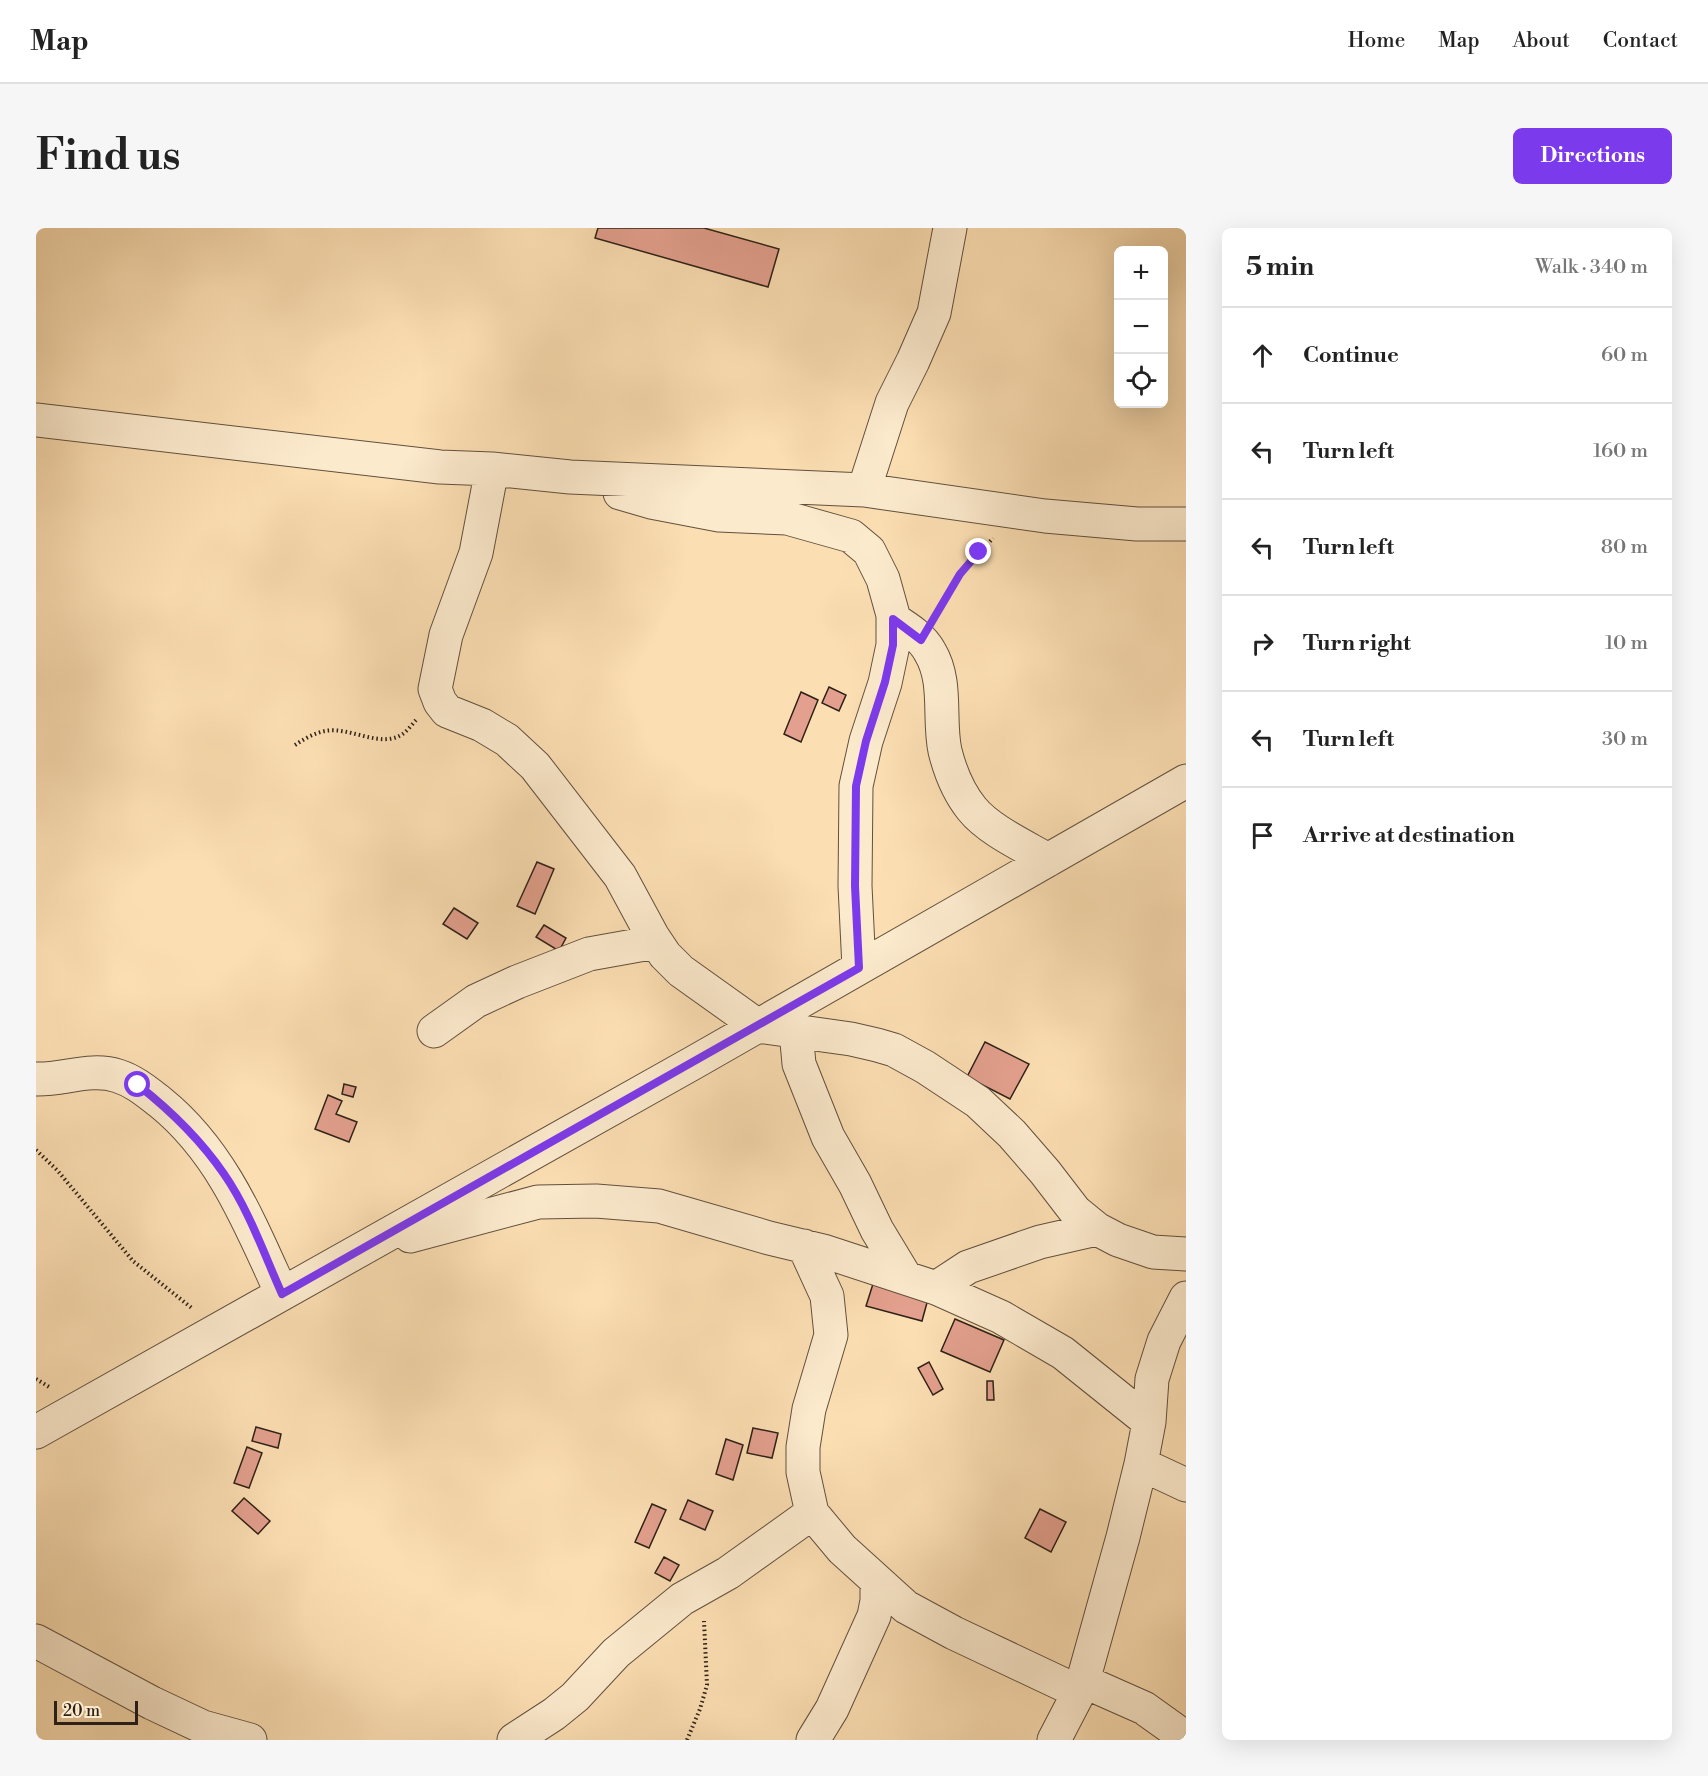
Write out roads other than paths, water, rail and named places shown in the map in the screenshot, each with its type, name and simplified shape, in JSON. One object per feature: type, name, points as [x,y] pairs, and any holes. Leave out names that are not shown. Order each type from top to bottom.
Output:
[{"type":"street","points":[[864,490],[892,403],[914,361],[934,313],[950,228]]},
{"type":"street","points":[[36,420],[440,467],[492,469],[570,477],[864,490],[1045,516],[1137,524],[1186,524]]},
{"type":"street","points":[[492,469],[476,553],[446,635],[435,689],[447,711],[482,725],[507,740],[535,766],[620,876],[656,942],[681,971],[758,1026],[851,1039],[877,1045],[894,1050],[925,1067],[978,1102],[1012,1134],[1075,1211],[1097,1229],[1118,1240],[1153,1252],[1186,1254]]},
{"type":"street","points":[[570,477],[651,502],[719,515],[787,518],[851,536],[869,551],[883,579],[893,619],[893,645],[856,786],[855,886],[859,968]]},
{"type":"street","points":[[893,619],[921,640],[931,654],[938,675],[945,750],[957,785],[972,810],[991,825],[1048,860]]},
{"type":"street","points":[[36,1432],[758,1026],[1186,781]]},
{"type":"street","points":[[434,1031],[476,1001],[517,982],[589,954],[656,942]]},
{"type":"street","points":[[796,1031],[799,1064],[828,1137],[855,1184],[877,1230],[921,1283]]},
{"type":"street","points":[[36,1079],[46,1080],[85,1073],[116,1075],[138,1085],[168,1109],[196,1137],[224,1174],[242,1205],[282,1294]]},
{"type":"street","points":[[363,1248],[538,1202],[596,1201],[658,1206],[804,1246],[921,1283],[1001,1317],[1063,1353],[1149,1422]]},
{"type":"street","points":[[921,1283],[1040,1242],[1097,1229]]},
{"type":"street","points":[[804,1246],[827,1296],[831,1335],[809,1409],[803,1447],[803,1472],[812,1513],[842,1549],[906,1607],[954,1633],[1081,1687],[1144,1708],[1186,1738]]},
{"type":"street","points":[[1054,1740],[1081,1687],[1141,1464],[1149,1422],[1150,1389],[1154,1372],[1164,1341],[1186,1298]]},
{"type":"street","points":[[1141,1464],[1186,1485]]},
{"type":"street","points":[[514,1740],[575,1697],[616,1653],[682,1599],[728,1573],[812,1513]]},
{"type":"street","points":[[813,1740],[832,1709],[874,1616],[878,1600],[877,1581]]},
{"type":"street","points":[[36,1641],[152,1703],[203,1727],[250,1740]]}]
